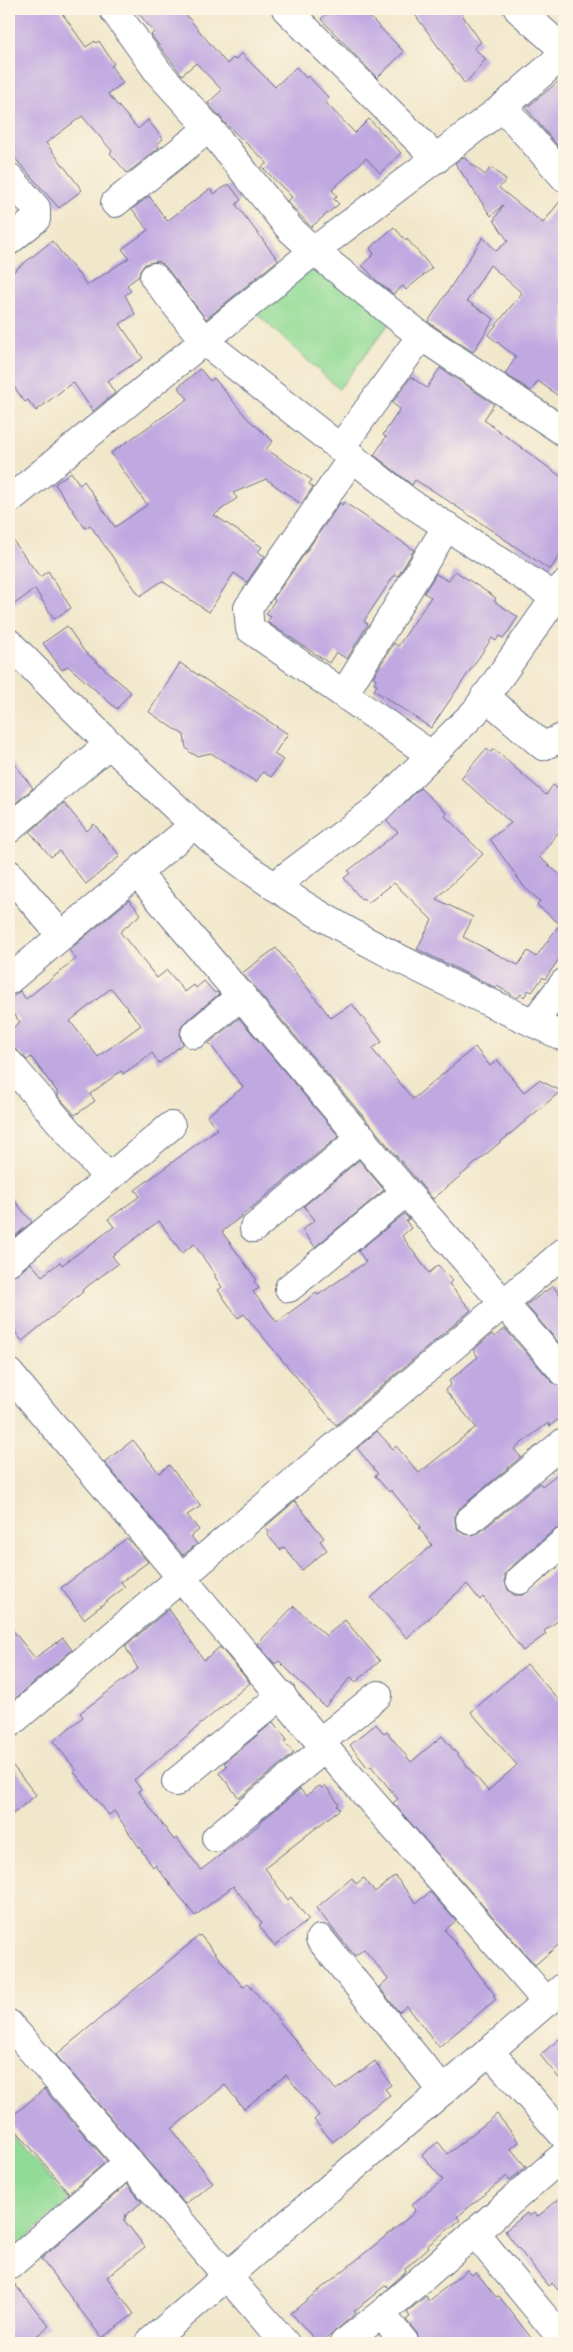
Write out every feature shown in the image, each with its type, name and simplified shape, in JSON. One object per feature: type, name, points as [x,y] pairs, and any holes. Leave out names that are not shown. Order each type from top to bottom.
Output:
[{"type":"street","points":[[113,9],[159,73],[209,128],[290,229],[314,251],[421,336],[564,432]]},
{"type":"street","points":[[286,9],[437,159]]},
{"type":"street","points":[[9,500],[314,251],[503,107],[564,52],[518,9]]},
{"type":"street","points":[[503,107],[564,177]]},
{"type":"street","points":[[114,203],[209,128]]},
{"type":"street","points":[[9,177],[36,208],[36,219],[9,241]]},
{"type":"street","points":[[154,277],[204,342],[409,502],[560,591],[475,712],[379,807],[274,886]]},
{"type":"street","points":[[421,336],[248,608],[250,629],[431,755]]},
{"type":"street","points":[[344,694],[447,526]]},
{"type":"street","points":[[9,643],[109,744],[194,825],[274,886],[357,935],[473,996],[564,1037]]},
{"type":"street","points":[[485,696],[543,746],[564,737]]},
{"type":"street","points":[[9,830],[109,744]]},
{"type":"street","points":[[9,980],[61,935],[138,874],[194,825]]},
{"type":"street","points":[[9,874],[61,935]]},
{"type":"street","points":[[138,874],[362,1137],[406,1192],[503,1305],[564,1372]]},
{"type":"street","points":[[533,1023],[564,983]]},
{"type":"street","points":[[194,1034],[242,995]]},
{"type":"street","points":[[9,1064],[108,1178]]},
{"type":"street","points":[[9,1261],[170,1126]]},
{"type":"street","points":[[254,1228],[362,1137]]},
{"type":"street","points":[[289,1288],[406,1192]]},
{"type":"street","points":[[9,1724],[564,1252]]},
{"type":"street","points":[[9,1373],[323,1745],[555,1995],[149,2343]]},
{"type":"street","points":[[470,1520],[564,1442]]},
{"type":"street","points":[[520,1580],[564,1542]]},
{"type":"street","points":[[171,1776],[276,1688]]},
{"type":"street","points":[[216,1838],[378,1695]]},
{"type":"street","points":[[320,1939],[443,2091]]},
{"type":"street","points":[[9,2024],[285,2343]]},
{"type":"street","points":[[489,2051],[564,2136]]},
{"type":"street","points":[[344,2343],[381,2314],[564,2155]]},
{"type":"street","points":[[9,2266],[129,2162]]},
{"type":"street","points":[[474,2232],[564,2341]]},
{"type":"street","points":[[381,2314],[405,2343]]},
{"type":"green space","points":[[321,262],[392,320],[339,389],[255,312]]},
{"type":"green space","points":[[9,2131],[69,2200],[9,2253]]},
{"type":"building","points":[[9,9],[59,9],[86,47],[95,41],[96,43],[99,41],[114,64],[111,66],[123,83],[108,94],[138,129],[148,120],[163,139],[157,144],[159,148],[127,173],[110,153],[112,151],[82,116],[46,143],[82,190],[59,208],[12,155],[16,152],[9,143]]},
{"type":"building","points":[[135,9],[181,9],[227,64],[233,58],[235,60],[241,53],[275,87],[296,67],[306,78],[308,76],[329,98],[325,102],[355,133],[369,119],[401,153],[380,173],[366,158],[332,190],[337,196],[334,199],[339,204],[311,227],[287,201],[292,197],[262,167],[267,163],[226,124],[208,103],[222,90],[196,63],[182,75],[151,35],[154,32]]},
{"type":"building","points":[[332,9],[362,9],[404,52],[377,78],[321,19]]},
{"type":"building","points":[[411,9],[458,9],[481,42],[474,48],[486,59],[465,84]]},
{"type":"building","points":[[564,77],[564,154],[526,108]]},
{"type":"building","points":[[463,157],[485,175],[491,167],[506,180],[499,188],[543,223],[564,196],[564,400],[538,381],[531,391],[505,374],[516,357],[488,335],[522,293],[490,265],[467,301],[494,319],[473,352],[428,322],[483,237],[496,251],[508,241],[494,220],[503,205],[491,216],[455,163]]},
{"type":"building","points":[[229,184],[241,200],[237,203],[237,206],[278,260],[206,319],[166,267],[158,261],[145,264],[139,276],[127,285],[131,291],[125,295],[135,314],[120,324],[143,358],[107,381],[115,393],[93,411],[73,382],[36,411],[28,400],[25,402],[9,380],[9,275],[52,241],[87,285],[129,258],[122,249],[148,230],[132,209],[149,196],[167,221],[210,189],[214,194]]},
{"type":"building","points":[[394,227],[432,268],[406,290],[403,286],[393,294],[362,265],[374,254],[370,248]]},
{"type":"building","points":[[440,368],[494,404],[484,420],[564,479],[564,548],[550,570],[435,492],[415,480],[412,485],[374,455],[386,437],[383,435],[400,409],[392,403],[411,377],[427,388]]},
{"type":"building","points":[[200,369],[210,381],[214,378],[247,418],[273,441],[266,449],[312,480],[309,484],[313,487],[301,504],[266,479],[233,493],[237,498],[214,515],[262,547],[258,552],[265,556],[247,582],[234,573],[209,612],[162,581],[140,596],[90,525],[85,528],[55,484],[71,472],[80,485],[84,481],[115,527],[147,505],[111,453],[188,399],[178,387]]},
{"type":"building","points":[[344,502],[414,550],[398,576],[395,574],[364,621],[368,624],[347,659],[336,652],[329,663],[267,622],[271,617],[266,614],[275,600],[273,599],[340,503],[342,505]]},
{"type":"building","points":[[9,535],[40,577],[48,571],[71,608],[54,619],[35,589],[9,608]]},
{"type":"building","points":[[455,571],[496,598],[494,601],[518,617],[504,638],[499,636],[496,641],[492,638],[431,728],[374,690],[377,685],[374,683],[376,679],[373,677],[394,643],[398,646],[431,597],[424,593],[436,574],[448,581]]},
{"type":"building","points":[[67,626],[84,651],[131,692],[117,709],[68,666],[62,670],[43,643]]},
{"type":"building","points":[[180,663],[288,734],[274,754],[283,760],[271,777],[263,772],[256,782],[211,753],[197,756],[191,753],[186,748],[184,735],[149,712]]},
{"type":"building","points":[[486,749],[491,752],[494,749],[546,795],[553,785],[564,794],[564,825],[539,857],[564,878],[564,952],[545,979],[543,977],[532,992],[529,990],[524,997],[521,994],[518,998],[497,986],[496,988],[417,949],[432,920],[394,883],[368,903],[363,898],[361,899],[344,878],[350,873],[348,871],[398,832],[386,821],[420,788],[447,813],[445,816],[483,854],[436,899],[473,917],[463,937],[518,965],[528,951],[536,957],[560,924],[537,905],[540,901],[525,888],[490,839],[511,823],[461,778]]},
{"type":"building","points":[[9,757],[33,788],[10,808],[9,806]]},
{"type":"building","points":[[64,803],[87,831],[94,824],[120,856],[86,884],[59,851],[51,857],[30,832]]},
{"type":"building","points":[[129,900],[141,914],[120,932],[157,978],[167,970],[185,992],[194,985],[196,988],[204,981],[215,993],[219,994],[185,1022],[181,1028],[180,1036],[183,1044],[159,1063],[152,1053],[123,1074],[121,1071],[90,1094],[95,1101],[75,1115],[57,1095],[59,1094],[31,1057],[27,1060],[9,1044],[9,1031],[20,1022],[9,1008],[9,1000],[20,991],[26,999],[76,959],[69,950]],"holes":[[[111,988],[141,1025],[98,1057],[70,1021]]]},
{"type":"building","points":[[276,948],[331,1018],[352,1004],[382,1042],[372,1049],[413,1099],[475,1047],[490,1066],[497,1060],[524,1092],[539,1080],[561,1091],[433,1199],[242,973]]},
{"type":"building","points":[[239,1018],[339,1136],[222,1232],[256,1279],[254,1281],[259,1288],[253,1292],[277,1322],[316,1293],[318,1295],[366,1262],[358,1251],[404,1214],[409,1219],[406,1221],[411,1228],[402,1236],[429,1273],[438,1265],[452,1281],[449,1284],[471,1310],[336,1425],[244,1314],[238,1318],[218,1290],[222,1287],[194,1244],[182,1253],[159,1221],[112,1256],[118,1264],[82,1290],[83,1292],[22,1341],[9,1324],[9,1276],[19,1273],[31,1263],[42,1276],[60,1262],[62,1265],[114,1227],[108,1219],[140,1196],[135,1190],[217,1129],[207,1116],[243,1087],[209,1043]]},
{"type":"building","points":[[359,1160],[384,1190],[315,1247],[302,1230],[315,1220],[304,1206]]},
{"type":"building","points":[[9,1194],[32,1222],[9,1241]]},
{"type":"building","points":[[553,1286],[564,1300],[564,1349],[526,1305]]},
{"type":"building","points":[[505,1329],[552,1382],[564,1387],[564,1415],[550,1426],[548,1423],[514,1449],[521,1457],[460,1508],[455,1515],[455,1523],[458,1530],[464,1534],[472,1535],[480,1532],[540,1483],[542,1486],[564,1469],[564,1527],[554,1530],[510,1568],[505,1574],[505,1582],[508,1590],[514,1595],[523,1595],[564,1562],[564,1616],[544,1631],[546,1634],[523,1651],[483,1597],[480,1600],[467,1584],[407,1638],[371,1598],[432,1545],[419,1528],[421,1527],[391,1490],[389,1492],[375,1476],[378,1474],[357,1448],[377,1431],[393,1449],[396,1446],[419,1473],[476,1427],[445,1390],[451,1384],[449,1381],[478,1357],[473,1350],[492,1334],[494,1337]]},
{"type":"building","points":[[133,1440],[159,1473],[169,1465],[201,1506],[187,1515],[199,1530],[191,1536],[197,1544],[183,1555],[104,1462]]},
{"type":"building","points":[[295,1501],[324,1538],[320,1541],[327,1550],[302,1570],[284,1547],[280,1550],[267,1534],[269,1532],[265,1527]]},
{"type":"building","points":[[127,1538],[148,1562],[121,1582],[125,1587],[84,1619],[61,1588]]},
{"type":"building","points":[[294,1606],[326,1636],[345,1620],[380,1661],[356,1682],[351,1677],[325,1707],[279,1661],[275,1664],[257,1644]]},
{"type":"building","points":[[169,1609],[204,1660],[220,1647],[250,1683],[134,1780],[141,1789],[138,1791],[174,1840],[177,1838],[201,1870],[260,1824],[300,1789],[306,1796],[319,1786],[322,1788],[325,1785],[339,1804],[337,1806],[340,1809],[265,1868],[288,1900],[291,1897],[309,1920],[274,1946],[259,1925],[262,1923],[233,1886],[195,1916],[155,1865],[153,1867],[114,1811],[109,1815],[74,1772],[76,1770],[53,1741],[83,1717],[80,1713],[138,1669],[125,1646]]},
{"type":"building","points":[[9,1626],[35,1658],[63,1638],[72,1650],[9,1704]]},
{"type":"building","points":[[527,1664],[564,1706],[564,1940],[535,1965],[393,1803],[398,1799],[371,1766],[368,1768],[350,1745],[376,1724],[384,1734],[387,1732],[411,1762],[442,1736],[488,1791],[517,1765],[471,1712]]},
{"type":"building","points":[[273,1722],[287,1740],[284,1742],[294,1753],[239,1798],[219,1773],[227,1766],[224,1763]]},
{"type":"building","points":[[9,1761],[36,1795],[9,1817]]},
{"type":"building","points":[[395,1876],[416,1903],[430,1892],[456,1921],[445,1930],[495,1995],[493,1996],[496,1999],[439,2047],[407,2006],[399,2012],[379,1987],[388,1979],[364,1949],[355,1956],[316,1908],[352,1878],[356,1884],[364,1878],[375,1892]]},
{"type":"building","points":[[200,1935],[243,1987],[248,1983],[336,2090],[375,2061],[391,2085],[385,2089],[390,2095],[358,2119],[333,2142],[314,2120],[319,2115],[286,2075],[244,2109],[225,2085],[172,2129],[213,2183],[185,2204],[56,2055]]},
{"type":"building","points":[[564,2035],[564,2084],[540,2055]]},
{"type":"building","points":[[44,2089],[107,2161],[69,2193],[9,2122],[9,2119]]},
{"type":"building","points":[[497,2114],[519,2142],[511,2149],[526,2167],[510,2180],[507,2176],[457,2217],[460,2220],[427,2246],[429,2247],[388,2288],[386,2285],[354,2311],[356,2313],[332,2334],[321,2343],[318,2343],[291,2313],[413,2214],[415,2210],[411,2205],[443,2180],[422,2155],[438,2142],[448,2154]]},
{"type":"building","points":[[127,2184],[142,2202],[125,2216],[124,2220],[145,2247],[107,2277],[134,2314],[102,2338],[41,2259]]},
{"type":"building","points":[[564,2195],[564,2297],[552,2283],[548,2286],[505,2231],[527,2213],[529,2216],[534,2213],[537,2217]]},
{"type":"building","points":[[467,2270],[472,2275],[476,2272],[496,2297],[499,2296],[535,2343],[420,2343],[417,2333],[406,2320],[410,2317],[407,2312],[426,2296],[429,2301]]},
{"type":"building","points":[[9,2281],[12,2281],[49,2326],[28,2343],[9,2343]]}]
